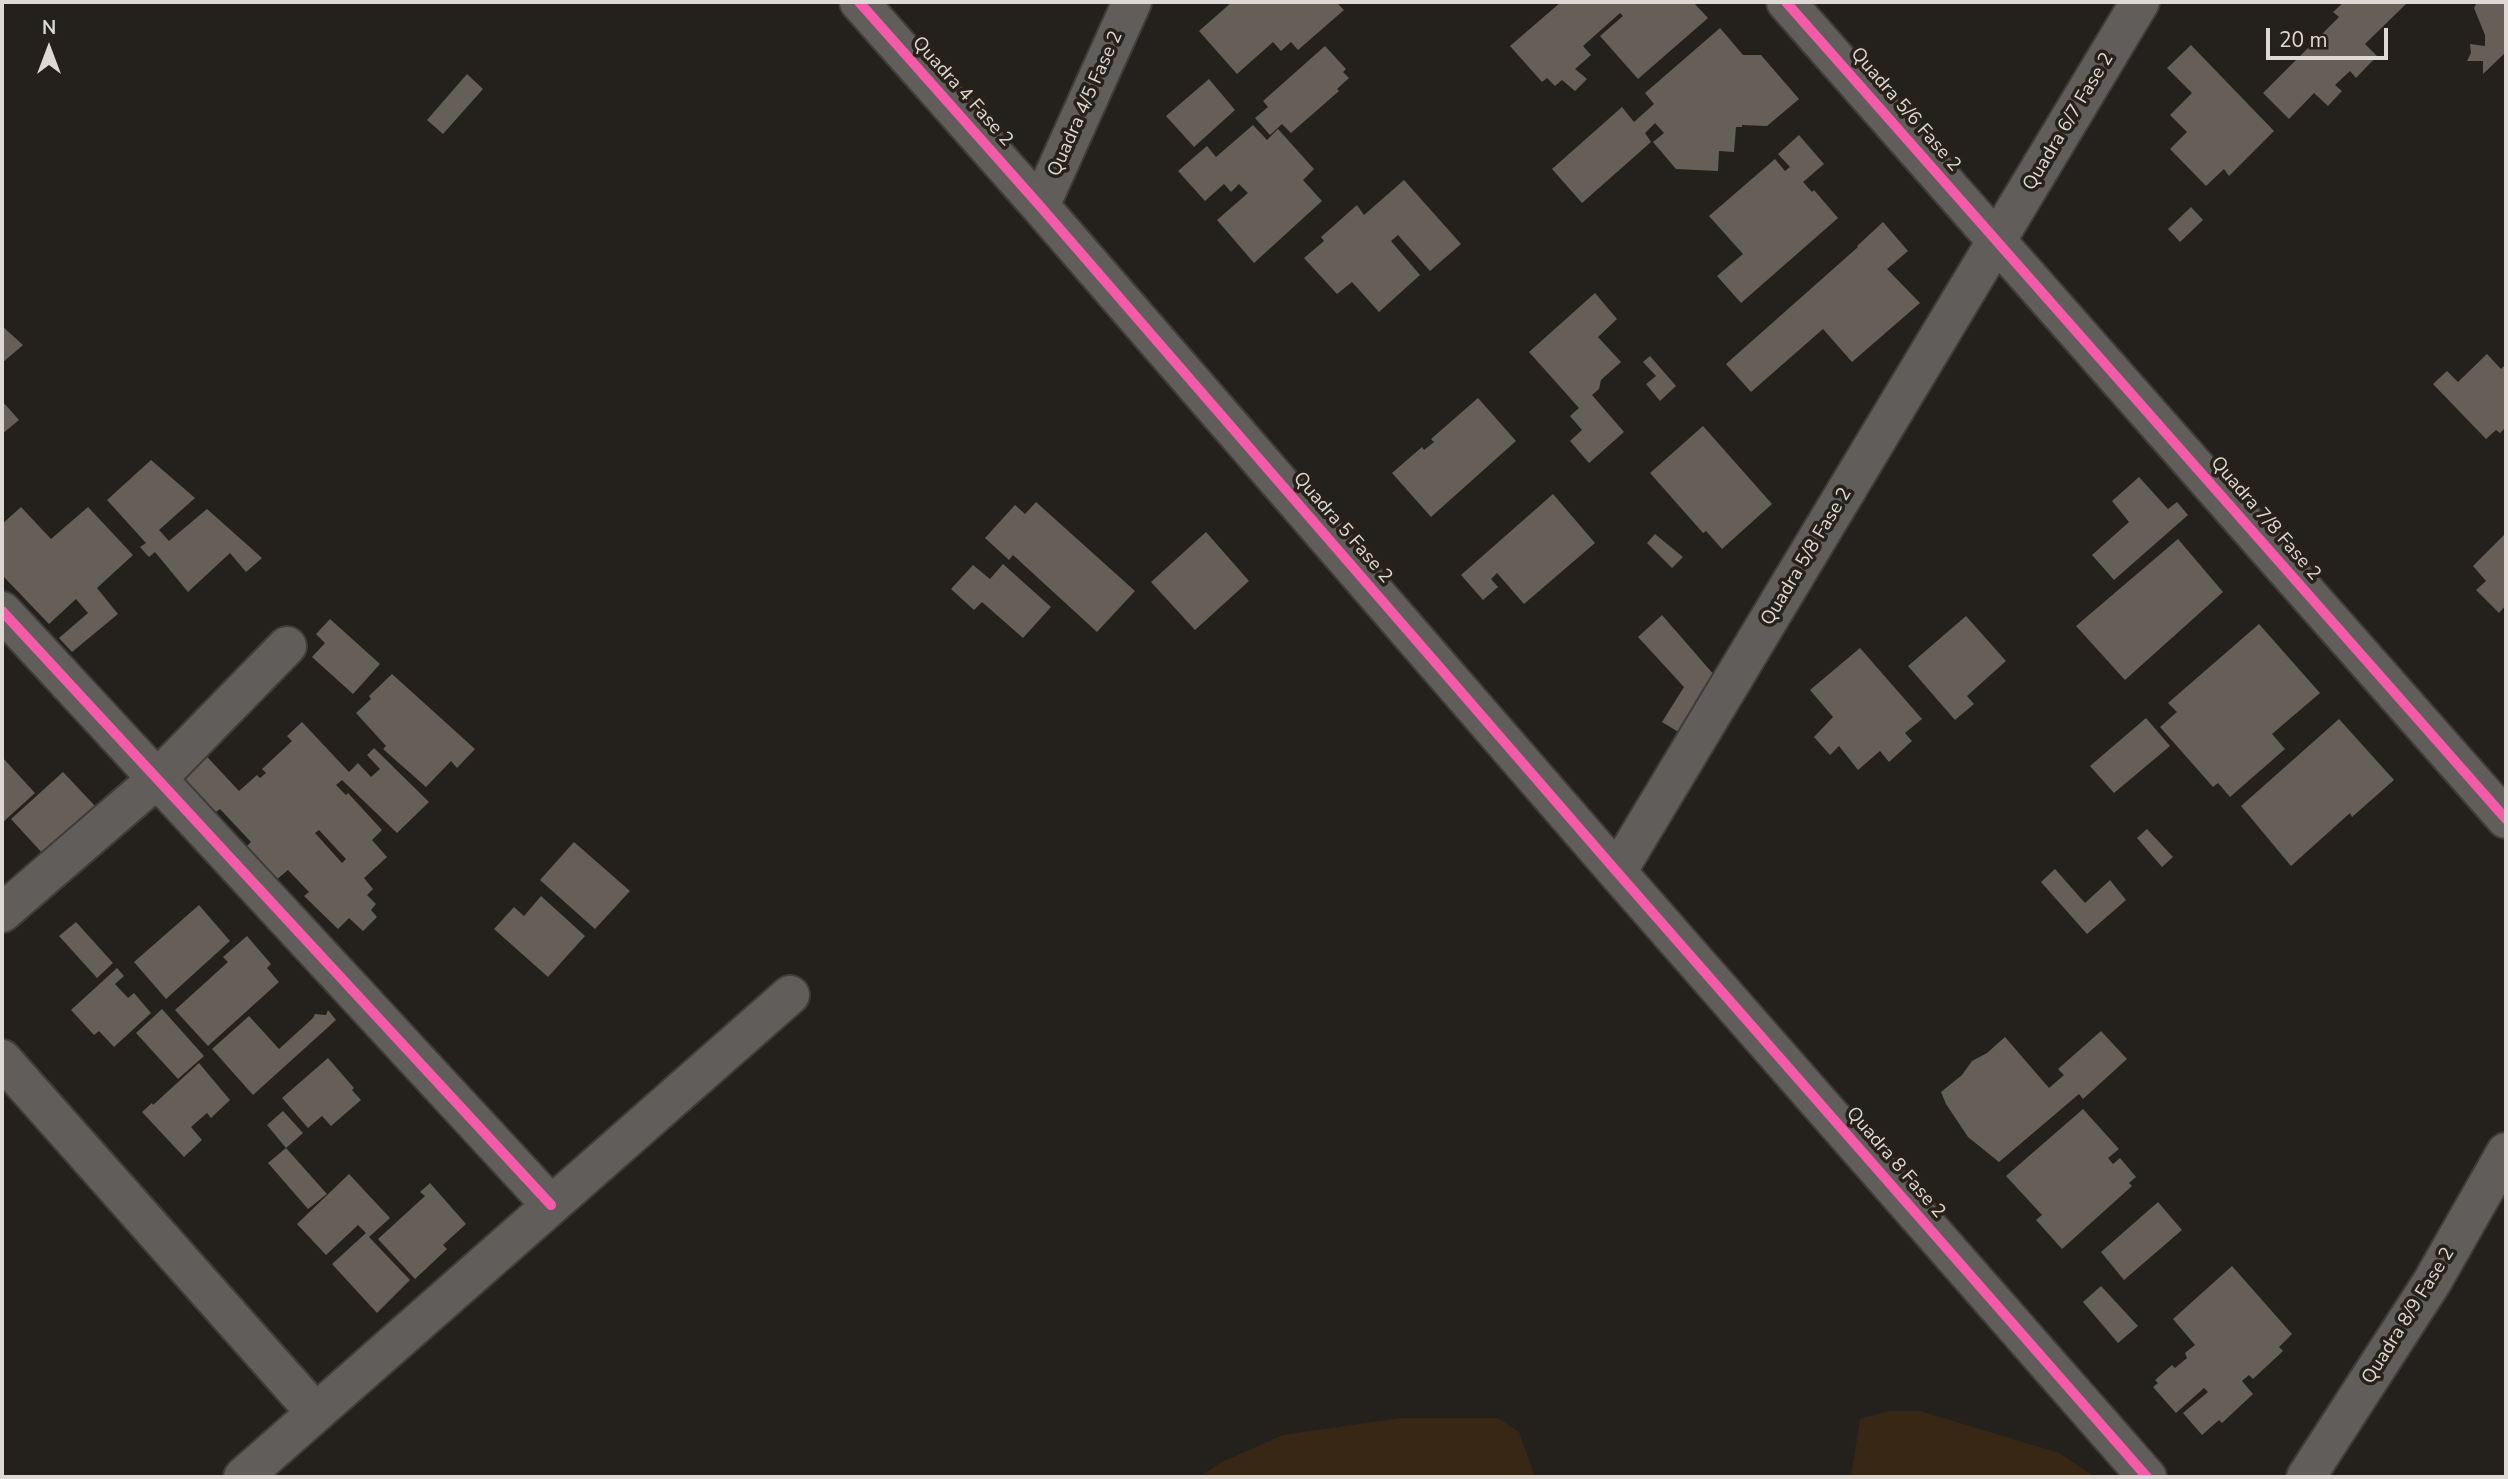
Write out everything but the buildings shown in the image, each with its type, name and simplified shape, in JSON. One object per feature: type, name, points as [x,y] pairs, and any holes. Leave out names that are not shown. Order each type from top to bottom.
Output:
[{"type":"street","name":"Quadra 4 Fase 2","points":[[859,2],[1040,206]]},
{"type":"street","name":"Quadra 4/5 Fase 2","points":[[1040,206],[1132,2]]},
{"type":"street","name":"Quadra 5/6 Fase 2","points":[[1786,2],[1997,242]]},
{"type":"street","name":"Quadra 6/7 Fase 2","points":[[1997,242],[2140,2]]},
{"type":"street","name":"Quadra 5 Fase 2","points":[[1040,206],[1617,872]]},
{"type":"street","name":"Quadra 7/8 Fase 2","points":[[1997,242],[2506,820]]},
{"type":"street","name":"Quadra 5/8 Fase 2","points":[[1617,872],[1997,242]]},
{"type":"street","points":[[2,611],[551,1205]]},
{"type":"street","points":[[2,913],[157,779],[287,646]]},
{"type":"street","name":"Quadra 8 Fase 2","points":[[1617,872],[2147,1477]]},
{"type":"street","points":[[243,1477],[790,995]]},
{"type":"street","points":[[2,1059],[316,1413]]},
{"type":"street","name":"Quadra 8/9 Fase 2","points":[[2306,1477],[2432,1282],[2506,1152]]},
{"type":"shaded area","points":[[1889,1411],[1920,1411],[2059,1453],[2095,1477],[1851,1477],[1860,1419]]},
{"type":"shaded area","points":[[1401,1418],[1498,1418],[1519,1432],[1535,1477],[1199,1477],[1222,1462],[1283,1435]]},
{"type":"cycle path","points":[[859,2],[1040,206],[1617,872],[2147,1477]]},
{"type":"cycle path","points":[[1786,2],[2506,819]]},
{"type":"cycle path","points":[[2,611],[551,1205]]}]
